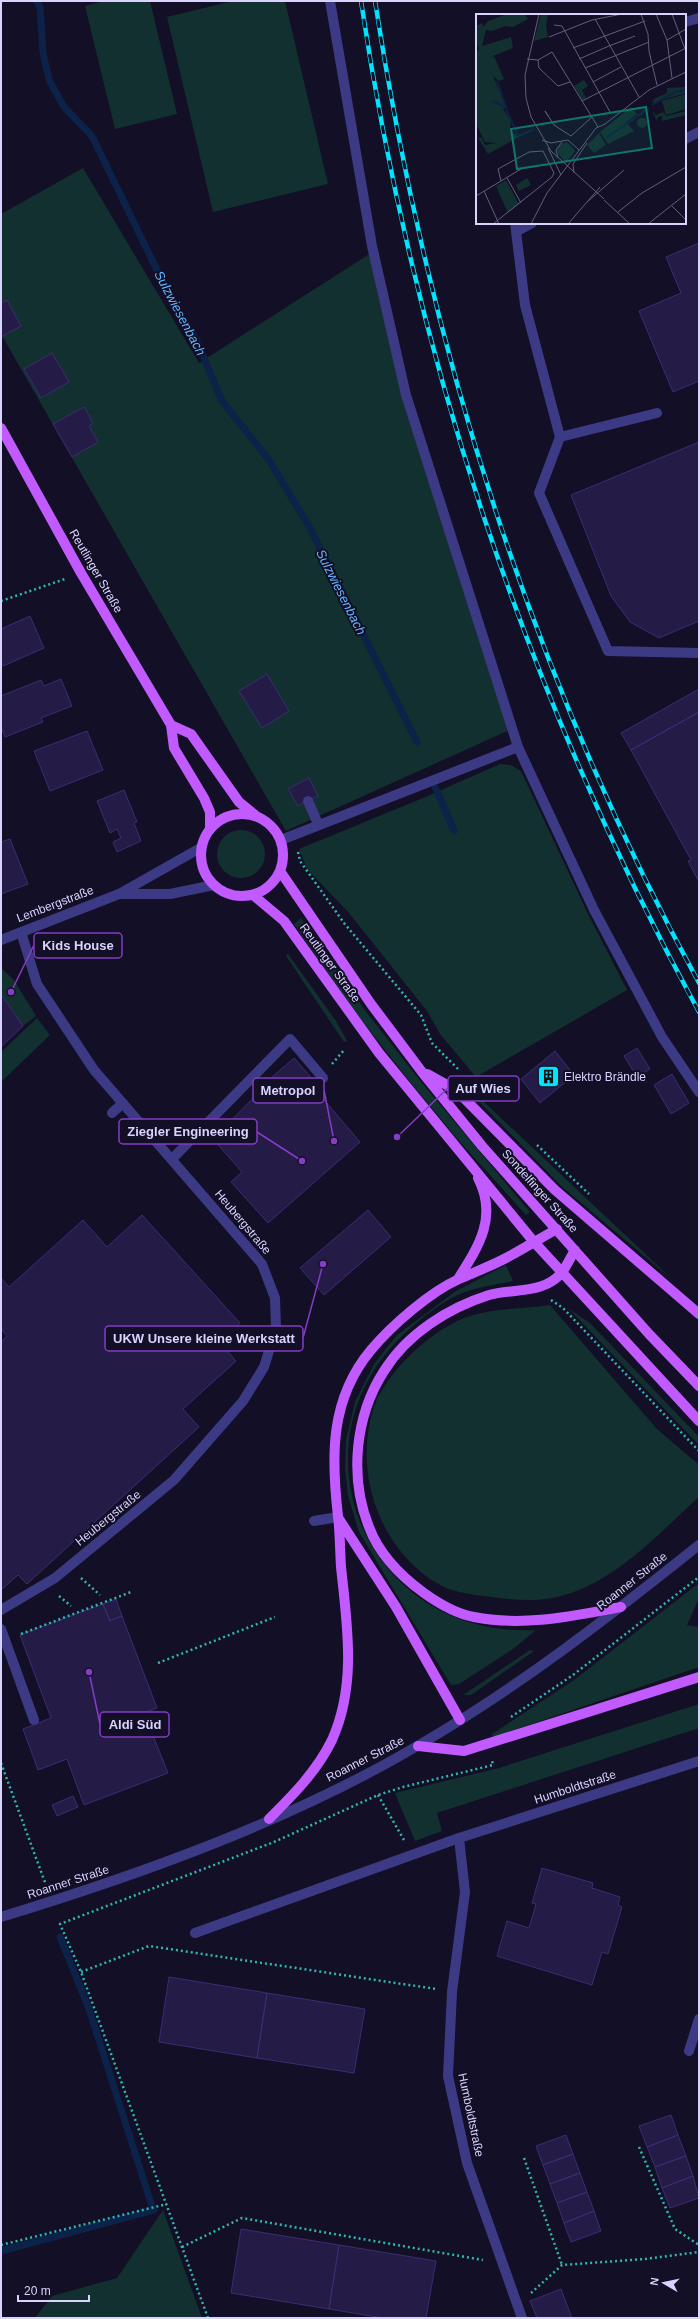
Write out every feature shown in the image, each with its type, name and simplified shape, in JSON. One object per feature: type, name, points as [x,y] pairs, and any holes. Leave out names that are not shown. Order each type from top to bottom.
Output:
[{"type":"main road","name":"Reutlinger Straße","points":[[1,428],[81,573],[171,725],[174,748],[204,798],[210,812],[210,829]]},
{"type":"main road","points":[[171,725],[191,734],[235,796],[256,816],[271,825],[281,840],[283,855],[280,871],[269,886],[253,896],[231,894],[214,885],[202,864],[202,847],[210,829],[218,821],[235,814],[256,816]]},
{"type":"main road","name":"Reutlinger Straße","points":[[280,871],[371,1004]]},
{"type":"main road","name":"Reutlinger Straße","points":[[253,896],[284,921],[379,1053],[470,1164]]},
{"type":"main road","name":"Sondelfinger Straße","points":[[371,1004],[422,1072],[482,1146],[699,1386]]},
{"type":"main road","points":[[422,1072],[456,1090],[556,1190],[699,1314]]},
{"type":"main road","points":[[470,1164],[534,1242],[699,1421]]},
{"type":"main road","points":[[458,1279],[481,1240],[487,1215],[486,1201],[479,1180],[470,1164]]},
{"type":"main road","points":[[269,1820],[298,1790],[322,1758],[332,1739],[341,1709],[348,1664],[348,1628],[338,1518],[334,1491],[333,1445],[341,1405],[355,1374],[371,1350],[418,1306],[458,1279],[506,1258],[556,1229]]},
{"type":"main road","points":[[575,1250],[562,1273],[545,1284],[533,1289],[491,1295],[461,1305],[428,1325],[405,1345],[384,1370],[366,1406],[358,1441],[361,1496],[369,1528],[388,1560],[410,1583],[436,1602],[472,1617],[521,1623],[621,1607]]},
{"type":"main road","points":[[338,1518],[396,1607],[460,1720]]},
{"type":"main road","points":[[418,1746],[464,1751],[699,1677]]},
{"type":"street","points":[[330,1],[372,246],[406,395],[518,747],[594,910],[662,1037],[699,1092]]},
{"type":"street","points":[[686,22],[699,18]]},
{"type":"street","points":[[686,138],[699,132]]},
{"type":"street","points":[[528,224],[516,227],[525,305],[560,437],[539,493],[608,651],[699,653]]},
{"type":"street","points":[[560,437],[657,413]]},
{"type":"street","points":[[281,840],[318,824],[518,747]]},
{"type":"street","points":[[308,801],[318,824]]},
{"type":"street","name":"Lembergstraße","points":[[1,940],[119,894],[202,847]]},
{"type":"street","name":"Lembergstraße","points":[[119,894],[170,894],[214,885]]},
{"type":"street","name":"Heubergstraße","points":[[1,1610],[55,1578],[174,1480],[243,1401],[264,1367],[276,1328],[275,1298],[262,1264],[94,1070],[37,984],[21,932]]},
{"type":"street","points":[[172,1159],[290,1039],[323,1078]]},
{"type":"street","points":[[112,1113],[123,1103]]},
{"type":"street","points":[[314,1521],[338,1518]]},
{"type":"street","name":"Roanner Straße","points":[[1,1917],[101,1885],[269,1820],[348,1783],[418,1746],[518,1683],[621,1607],[699,1545]]},
{"type":"street","points":[[1,1629],[34,1720]]},
{"type":"street","name":"Humboldtstraße","points":[[195,1933],[459,1838],[699,1761]]},
{"type":"street","name":"Humboldtstraße","points":[[459,1838],[465,1892],[452,1992],[448,2076],[467,2163],[501,2264],[522,2318]]},
{"type":"street","points":[[689,2051],[699,2019]]},
{"type":"path","points":[[1,601],[81,573]]},
{"type":"path","points":[[293,834],[300,861],[340,918],[421,1015],[432,1043],[465,1076]]},
{"type":"path","points":[[533,1140],[595,1199]]},
{"type":"path","points":[[533,1289],[563,1308],[699,1451]]},
{"type":"path","points":[[69,1566],[100,1595]]},
{"type":"path","points":[[505,1721],[573,1675],[699,1577]]},
{"type":"path","points":[[22,1633],[131,1592]]},
{"type":"path","points":[[158,1663],[275,1616]]},
{"type":"path","points":[[1,1763],[47,1887]]},
{"type":"path","points":[[208,2318],[81,1972],[60,1924],[274,1842],[378,1795],[403,1787],[493,1765]]},
{"type":"path","points":[[378,1795],[413,1854]]},
{"type":"path","points":[[81,1972],[149,1946],[452,1992]]},
{"type":"path","points":[[639,2147],[675,2229],[699,2245]]},
{"type":"path","points":[[524,2158],[562,2265]]},
{"type":"path","points":[[1,2245],[167,2204]]},
{"type":"path","points":[[182,2247],[242,2218],[501,2264]]},
{"type":"path","points":[[517,2306],[562,2265],[645,2259],[699,2252]]},
{"type":"green space","points":[[104,1],[150,1],[177,114],[115,129],[85,6]]},
{"type":"green space","points":[[233,1],[285,1],[328,184],[213,212],[167,17]]},
{"type":"green space","points":[[83,168],[199,363],[371,253],[404,396],[516,727],[286,831],[1,334],[1,214]]},
{"type":"green space","points":[[500,764],[511,765],[521,771],[589,916],[627,990],[476,1077],[440,1034],[427,1011],[349,913],[307,869],[299,849],[423,798]]},
{"type":"green space","points":[[241,830],[250,832],[258,837],[263,845],[265,854],[263,863],[258,871],[250,876],[241,878],[232,876],[224,871],[219,863],[217,854],[219,845],[224,837],[232,832]]},
{"type":"green space","points":[[301,918],[364,1009],[418,1078],[530,1212],[526,1215],[460,1142],[356,1013],[294,924]]},
{"type":"green space","points":[[288,954],[336,1021],[347,1041],[344,1042],[286,956]]},
{"type":"green space","points":[[1,968],[14,980],[36,1016],[23,1026],[1,994]]},
{"type":"green space","points":[[37,1018],[50,1035],[1,1082],[1,1052]]},
{"type":"green space","points":[[467,1086],[674,1281],[561,1186],[465,1087]]},
{"type":"green space","points":[[506,1265],[513,1281],[464,1292],[440,1305],[413,1326],[373,1371],[352,1422],[349,1473],[360,1523],[387,1567],[426,1602],[476,1624],[536,1630],[513,1649],[459,1684],[451,1685],[359,1532],[348,1496],[345,1469],[346,1440],[355,1402],[374,1364],[397,1335],[456,1291]]},
{"type":"green space","points":[[550,1305],[657,1429],[699,1465],[699,1497],[651,1542],[616,1570],[578,1591],[549,1599],[524,1600],[465,1593],[446,1588],[419,1571],[402,1553],[388,1532],[377,1510],[370,1485],[367,1460],[368,1435],[373,1410],[387,1382],[397,1369],[423,1344],[450,1324],[485,1312]]},
{"type":"green space","points":[[568,1308],[590,1323],[699,1437],[699,1445]]},
{"type":"green space","points":[[699,1583],[699,1598],[687,1625],[699,1627],[699,1667],[493,1737],[492,1734],[574,1680]]},
{"type":"green space","points":[[530,1650],[534,1651],[471,1695],[463,1695]]},
{"type":"green space","points":[[699,1704],[699,1728],[437,1813],[442,1831],[415,1841],[395,1793],[499,1768]]},
{"type":"green space","points":[[163,2210],[202,2318],[35,2318],[52,2296],[117,2278]]},
{"type":"building","points":[[699,243],[699,381],[673,392],[639,311],[681,293],[666,257]]},
{"type":"building","points":[[7,300],[21,326],[1,337],[1,303]]},
{"type":"building","points":[[52,353],[69,382],[41,398],[24,369]]},
{"type":"building","points":[[84,407],[93,423],[89,426],[98,442],[72,457],[53,424]]},
{"type":"building","points":[[699,442],[699,621],[659,638],[630,622],[611,596],[571,495]]},
{"type":"building","points":[[30,616],[44,648],[3,666],[1,661],[1,629]]},
{"type":"building","points":[[267,674],[289,711],[262,728],[239,691]]},
{"type":"building","points":[[61,679],[72,706],[41,718],[43,722],[5,737],[1,727],[1,696],[41,680],[44,686]]},
{"type":"building","points":[[699,689],[699,712],[631,750],[621,733]]},
{"type":"building","points":[[699,712],[699,882],[688,861],[691,860],[631,750]]},
{"type":"building","points":[[87,731],[103,770],[50,791],[34,751]]},
{"type":"building","points":[[309,778],[318,796],[298,806],[288,789]]},
{"type":"building","points":[[124,790],[137,822],[134,823],[141,841],[117,852],[113,842],[121,838],[117,829],[110,833],[97,801]]},
{"type":"building","points":[[10,839],[28,884],[1,894],[1,842]]},
{"type":"building","points":[[1,994],[23,1026],[1,1047]]},
{"type":"building","points":[[637,1048],[650,1069],[637,1077],[624,1056]]},
{"type":"building","name":"Elektro Brändle","points":[[555,1051],[574,1075],[540,1103],[521,1079]]},
{"type":"building","points":[[294,1058],[323,1091],[319,1094],[360,1142],[268,1223],[231,1182],[242,1172],[213,1139],[256,1095],[254,1093]]},
{"type":"building","points":[[672,1074],[689,1103],[671,1114],[654,1085]]},
{"type":"building","points":[[368,1210],[391,1237],[324,1295],[300,1268]]},
{"type":"building","points":[[142,1215],[240,1323],[219,1342],[236,1361],[183,1409],[199,1427],[27,1584],[18,1575],[1,1590],[1,1342],[7,1336],[1,1329],[1,1278],[9,1287],[83,1220],[107,1247]]},
{"type":"building","points":[[116,1599],[122,1616],[110,1621],[103,1604]]},
{"type":"building","points":[[103,1604],[110,1621],[122,1616],[157,1708],[144,1713],[168,1773],[84,1805],[67,1759],[38,1770],[23,1729],[51,1718],[20,1635]]},
{"type":"building","points":[[73,1796],[78,1807],[57,1816],[52,1805]]},
{"type":"building","points":[[542,1868],[593,1883],[592,1888],[620,1897],[618,1905],[622,1907],[608,1954],[602,1952],[592,1985],[497,1956],[507,1921],[529,1928],[536,1904],[532,1903]]},
{"type":"building","points":[[169,1977],[267,1993],[257,2058],[159,2042]]},
{"type":"building","points":[[267,1993],[365,2009],[354,2073],[257,2058]]},
{"type":"building","points":[[671,2115],[678,2135],[647,2147],[639,2126]]},
{"type":"building","points":[[566,2135],[573,2154],[543,2165],[536,2146]]},
{"type":"building","points":[[678,2135],[686,2156],[655,2167],[647,2147]]},
{"type":"building","points":[[573,2154],[580,2173],[550,2184],[543,2165]]},
{"type":"building","points":[[686,2156],[693,2176],[662,2188],[655,2167]]},
{"type":"building","points":[[580,2173],[587,2192],[557,2203],[550,2184]]},
{"type":"building","points":[[693,2176],[699,2198],[670,2208],[662,2188]]},
{"type":"building","points":[[587,2192],[594,2211],[564,2223],[557,2203]]},
{"type":"building","points":[[594,2211],[601,2231],[571,2242],[564,2223]]},
{"type":"building","points":[[241,2229],[339,2245],[329,2309],[231,2293]]},
{"type":"building","points":[[339,2245],[436,2261],[426,2318],[383,2318],[329,2309]]},
{"type":"building","points":[[561,2289],[572,2318],[537,2318],[530,2301]]},
{"type":"waterway","name":"Sulzwiesenbach","points":[[37,1],[40,7],[43,53],[49,80],[64,107],[92,136],[171,299],[196,339],[222,401],[269,460],[310,528],[417,742]]},
{"type":"waterway","points":[[435,787],[454,831]]},
{"type":"waterway","points":[[60,1937],[89,2009],[152,2206]]},
{"type":"waterway","points":[[1,2251],[154,2210]]},
{"type":"railway","points":[[361,1],[384,133],[412,264],[446,394],[485,522],[530,647],[581,771],[637,893],[699,1012]]},
{"type":"railway","points":[[375,1],[397,129],[424,257],[457,382],[494,506],[537,629],[585,749],[639,867],[699,983]]},
{"type":"place","name":"Kids House","points":[[11,992]]},
{"type":"place","name":"Elektro Brändle","points":[[548,1077]]},
{"type":"place","name":"Auf Wies","points":[[397,1137]]},
{"type":"place","name":"Metropol","points":[[334,1141]]},
{"type":"place","name":"Ziegler Engineering","points":[[302,1161]]},
{"type":"place","name":"UKW Unsere kleine Werkstatt","points":[[323,1264]]},
{"type":"place","name":"Aldi Süd","points":[[89,1672]]}]
